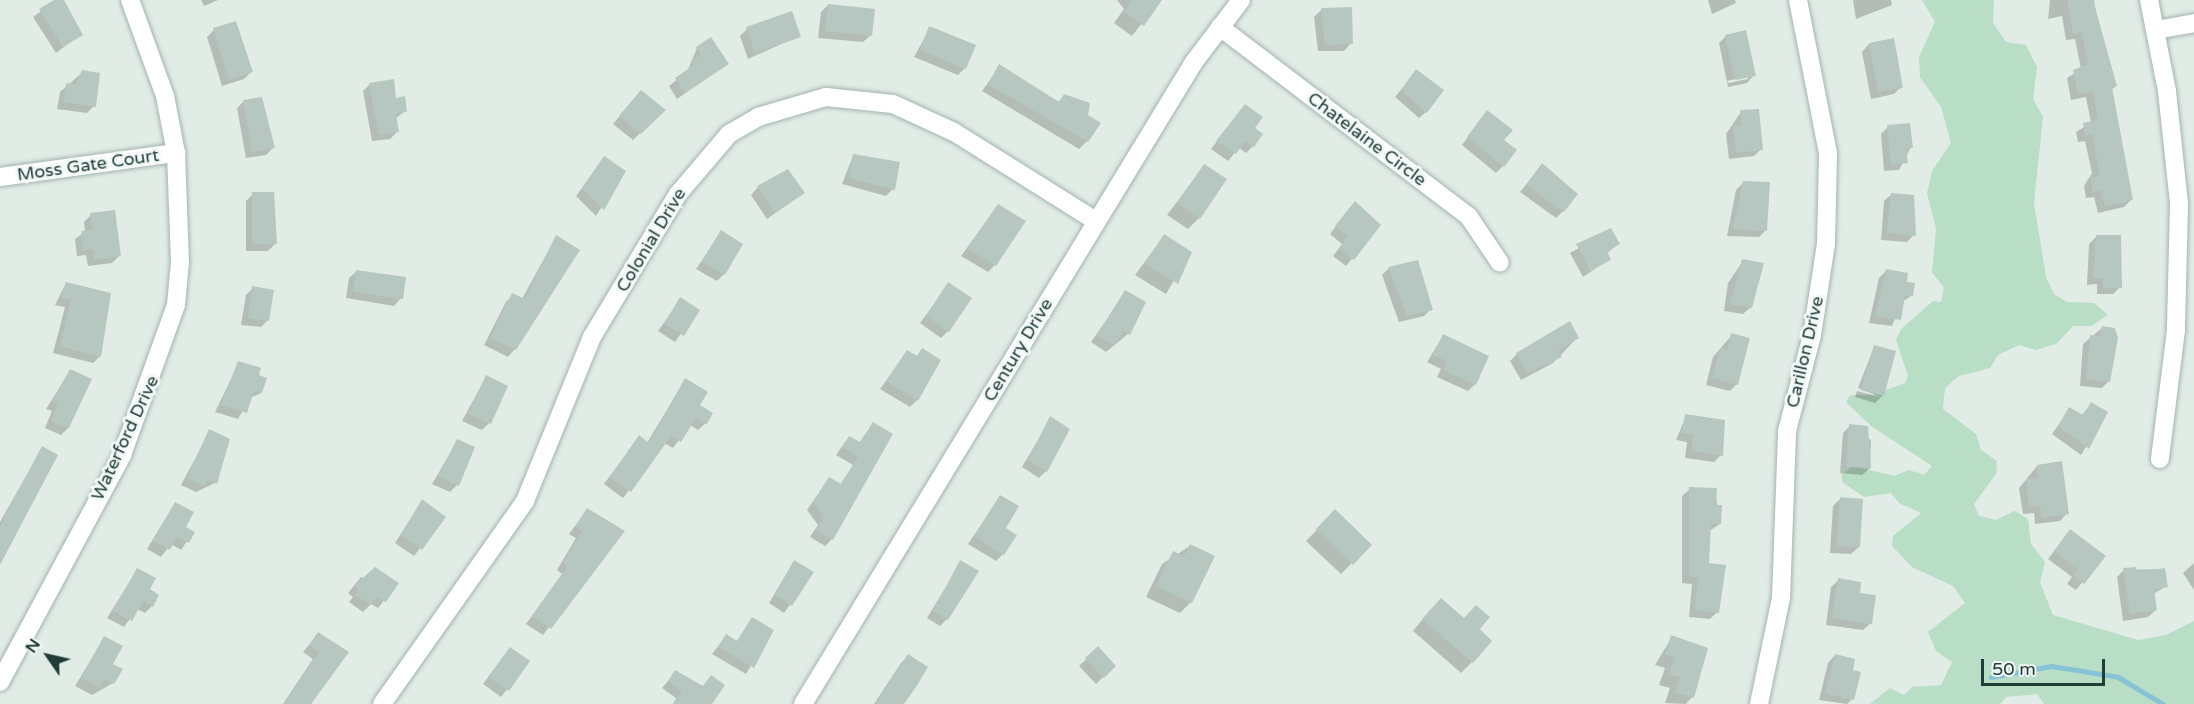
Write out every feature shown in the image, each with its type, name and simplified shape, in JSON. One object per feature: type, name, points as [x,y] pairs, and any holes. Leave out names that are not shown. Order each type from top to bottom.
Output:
[{"type":"street","name":"Waterford Drive","points":[[0,682],[122,455],[160,360],[180,262],[176,153],[165,96],[130,0]]},
{"type":"street","name":"Century Drive","points":[[803,704],[1096,221],[1220,27],[1241,0]]},
{"type":"street","name":"Carillon Drive","points":[[1759,704],[1781,598],[1787,431],[1812,335],[1827,234],[1828,153],[1798,0]]},
{"type":"street","points":[[2149,0],[2156,30],[2179,204],[2185,331],[2160,459]]},
{"type":"street","points":[[2156,30],[2194,23]]},
{"type":"street","name":"Chatelaine Circle","points":[[1220,27],[1468,217],[1500,263]]},
{"type":"street","name":"Colonial Drive","points":[[382,704],[525,501],[592,337],[678,194],[729,134],[758,117],[826,97],[893,104],[954,132],[1096,221]]},
{"type":"street","name":"Moss Gate Court","points":[[0,177],[176,153]]},
{"type":"green space","points":[[1922,0],[1994,0],[1993,23],[2006,42],[2026,45],[2037,67],[2033,99],[2043,117],[2034,203],[2046,277],[2054,294],[2067,302],[2094,303],[2108,315],[2091,326],[2073,326],[2056,344],[2036,350],[2019,345],[1998,355],[1990,368],[1959,376],[1945,388],[1943,409],[1976,434],[1981,450],[1997,461],[1996,474],[1974,504],[1979,516],[1996,520],[2015,511],[2028,519],[2031,544],[2045,562],[2040,582],[2053,615],[2138,640],[2166,635],[2194,621],[2194,704],[2044,704],[2037,694],[2006,697],[2000,704],[1870,704],[1890,688],[1904,695],[1912,687],[1941,685],[1952,662],[1936,651],[1928,632],[1965,603],[1953,586],[1912,567],[1892,546],[1893,536],[1921,513],[1899,503],[1891,493],[1864,497],[1842,482],[1842,474],[1854,466],[1894,476],[1909,470],[1924,475],[1932,466],[1871,426],[1846,402],[1850,395],[1872,395],[1905,383],[1908,376],[1896,340],[1901,329],[1933,301],[1941,302],[1944,288],[1932,272],[1936,229],[1927,193],[1932,171],[1951,143],[1941,107],[1920,77],[1919,57],[1935,22]]},
{"type":"building","points":[[54,0],[64,0],[83,35],[63,47],[39,9]]},
{"type":"building","points":[[1132,0],[1162,0],[1144,26],[1124,12]]},
{"type":"building","points":[[2067,0],[2093,0],[2117,86],[2112,87],[2133,200],[2105,206],[2101,190],[2093,192],[2090,178],[2099,176],[2098,165],[2092,134],[2085,136],[2083,123],[2098,120],[2093,91],[2078,94],[2073,70],[2088,64],[2082,32],[2073,34]]},
{"type":"building","points":[[828,4],[875,9],[872,36],[825,31]]},
{"type":"building","points":[[1352,7],[1353,44],[1325,45],[1321,8]]},
{"type":"building","points":[[792,11],[801,37],[755,53],[746,27]]},
{"type":"building","points":[[236,21],[253,72],[229,80],[213,28]]},
{"type":"building","points":[[929,26],[976,45],[966,69],[920,50]]},
{"type":"building","points":[[1746,30],[1756,76],[1735,80],[1725,35]]},
{"type":"building","points":[[711,37],[729,64],[685,93],[675,78],[694,65],[691,61],[701,55],[696,47]]},
{"type":"building","points":[[1894,38],[1903,88],[1878,92],[1869,43]]},
{"type":"building","points":[[999,64],[1059,102],[1064,94],[1090,103],[1088,115],[1101,123],[1088,142],[988,84]]},
{"type":"building","points":[[1416,69],[1444,90],[1427,113],[1401,90]]},
{"type":"building","points":[[82,70],[100,73],[96,107],[64,102],[66,83],[76,84]]},
{"type":"building","points":[[394,79],[396,98],[405,96],[407,112],[396,113],[399,132],[379,135],[369,83]]},
{"type":"building","points":[[641,90],[666,110],[641,134],[619,116]]},
{"type":"building","points":[[262,97],[275,148],[252,152],[243,100]]},
{"type":"building","points":[[1245,104],[1263,117],[1255,128],[1263,134],[1254,147],[1245,141],[1236,154],[1216,141]]},
{"type":"building","points":[[1759,109],[1763,150],[1736,153],[1733,126],[1742,125],[1740,110]]},
{"type":"building","points":[[1487,110],[1513,130],[1504,140],[1517,150],[1504,167],[1467,137]]},
{"type":"building","points":[[1910,123],[1913,148],[1906,149],[1908,163],[1891,165],[1887,125]]},
{"type":"building","points":[[853,154],[900,162],[895,190],[849,178]]},
{"type":"building","points":[[604,156],[626,171],[604,210],[582,188]]},
{"type":"building","points":[[1542,163],[1578,194],[1564,212],[1526,185]]},
{"type":"building","points":[[1204,164],[1227,179],[1200,219],[1177,203]]},
{"type":"building","points":[[788,169],[805,193],[775,213],[757,186]]},
{"type":"building","points":[[1743,181],[1770,182],[1767,231],[1733,229]]},
{"type":"building","points":[[252,192],[274,192],[277,244],[252,244]]},
{"type":"building","points":[[1891,193],[1914,195],[1916,236],[1887,233]]},
{"type":"building","points":[[1355,201],[1381,225],[1354,260],[1339,248],[1348,236],[1335,226]]},
{"type":"building","points":[[998,204],[1026,221],[996,266],[967,248]]},
{"type":"building","points":[[115,210],[121,256],[94,260],[93,249],[83,250],[81,231],[92,230],[90,213]]},
{"type":"building","points":[[1611,228],[1620,244],[1607,251],[1611,260],[1590,271],[1576,244]]},
{"type":"building","points":[[721,230],[743,244],[725,275],[702,261]]},
{"type":"building","points":[[1164,234],[1192,252],[1178,284],[1145,263]]},
{"type":"building","points":[[556,235],[580,250],[516,350],[490,338],[512,293],[525,299]]},
{"type":"building","points":[[2096,235],[2121,235],[2122,288],[2103,288],[2103,278],[2093,278]]},
{"type":"building","points":[[1742,259],[1764,263],[1752,308],[1730,304]]},
{"type":"building","points":[[1418,260],[1433,310],[1407,316],[1388,267]]},
{"type":"building","points":[[1886,269],[1908,273],[1907,282],[1915,283],[1913,296],[1905,295],[1901,320],[1875,316]]},
{"type":"building","points":[[356,270],[406,277],[403,299],[353,292]]},
{"type":"building","points":[[66,282],[111,293],[101,357],[60,346],[71,300],[61,298]]},
{"type":"building","points":[[948,282],[972,298],[949,332],[926,316]]},
{"type":"building","points":[[252,286],[274,290],[269,321],[248,318]]},
{"type":"building","points":[[1125,290],[1146,302],[1130,335],[1123,331],[1114,345],[1097,335]]},
{"type":"building","points":[[680,297],[700,310],[684,336],[664,324]]},
{"type":"building","points":[[1570,321],[1579,338],[1558,351],[1562,357],[1528,373],[1516,353]]},
{"type":"building","points":[[2102,326],[2115,328],[2118,338],[2110,382],[2086,379],[2090,335],[2100,336]]},
{"type":"building","points":[[1731,333],[1750,338],[1738,385],[1712,378],[1720,348],[1727,350]]},
{"type":"building","points":[[1443,334],[1489,356],[1476,385],[1443,370],[1447,361],[1433,355]]},
{"type":"building","points":[[1874,345],[1896,351],[1884,396],[1861,390]]},
{"type":"building","points":[[922,348],[941,360],[918,401],[886,381],[907,350],[917,356]]},
{"type":"building","points":[[238,361],[261,368],[259,375],[267,378],[262,393],[254,391],[247,413],[221,405]]},
{"type":"building","points":[[70,369],[92,379],[69,428],[51,421],[58,404],[52,401]]},
{"type":"building","points":[[486,375],[508,386],[491,424],[468,414]]},
{"type":"building","points":[[685,378],[708,392],[700,405],[713,413],[707,424],[696,418],[681,442],[671,436],[631,492],[610,477],[639,435],[649,443]]},
{"type":"building","points":[[2091,402],[2108,412],[2089,449],[2058,426],[2069,407],[2083,415]]},
{"type":"building","points":[[1685,414],[1725,420],[1723,456],[1691,451],[1694,435],[1682,433]]},
{"type":"building","points":[[1050,416],[1070,429],[1047,472],[1028,460]]},
{"type":"building","points":[[873,422],[893,434],[833,540],[816,530],[824,517],[813,502],[829,477],[841,484],[858,457],[842,447],[849,436],[860,442]]},
{"type":"building","points":[[1849,424],[1868,426],[1871,468],[1846,467]]},
{"type":"building","points":[[209,429],[230,439],[217,484],[207,480],[204,486],[187,478]]},
{"type":"building","points":[[457,439],[475,447],[459,486],[438,476]]},
{"type":"building","points":[[42,446],[58,455],[0,565],[0,526]]},
{"type":"building","points":[[2062,461],[2069,514],[2042,518],[2040,506],[2029,507],[2026,479],[2038,478],[2037,465]]},
{"type":"building","points":[[1689,487],[1717,488],[1716,505],[1722,505],[1721,524],[1711,524],[1709,563],[1726,565],[1719,613],[1695,610],[1698,577],[1689,577]]},
{"type":"building","points":[[1000,495],[1019,506],[1006,528],[1017,535],[1004,555],[974,536]]},
{"type":"building","points":[[1840,497],[1863,499],[1860,547],[1837,546]]},
{"type":"building","points":[[422,499],[446,517],[422,550],[401,535]]},
{"type":"building","points":[[175,502],[194,512],[186,527],[195,532],[189,543],[177,537],[170,550],[153,541]]},
{"type":"building","points":[[587,508],[625,531],[551,629],[532,616],[568,566],[563,563],[582,531],[575,527]]},
{"type":"building","points":[[1335,509],[1372,545],[1353,565],[1316,529]]},
{"type":"building","points":[[2070,529],[2106,556],[2084,584],[2073,576],[2078,570],[2054,551]]},
{"type":"building","points":[[1190,544],[1215,556],[1192,603],[1156,586],[1173,551],[1184,556]]},
{"type":"building","points":[[794,560],[814,572],[792,606],[775,595]]},
{"type":"building","points":[[960,560],[979,571],[948,620],[933,611]]},
{"type":"building","points":[[375,567],[399,583],[386,602],[377,596],[371,605],[355,595],[359,589],[354,586]]},
{"type":"building","points":[[2136,567],[2137,572],[2165,568],[2168,587],[2154,589],[2157,610],[2130,614],[2123,568]]},
{"type":"building","points":[[137,568],[156,578],[150,589],[159,595],[153,607],[143,601],[132,621],[113,611]]},
{"type":"building","points":[[1838,578],[1861,582],[1860,593],[1876,595],[1872,624],[1832,618]]},
{"type":"building","points":[[1441,598],[1464,618],[1476,605],[1490,617],[1480,629],[1492,641],[1473,663],[1422,619]]},
{"type":"building","points":[[752,617],[774,630],[754,668],[718,647],[726,634],[737,641]]},
{"type":"building","points":[[318,632],[349,652],[311,704],[284,704],[319,652],[309,645]]},
{"type":"building","points":[[1671,635],[1708,648],[1694,698],[1675,692],[1680,677],[1669,674],[1675,657],[1665,654]]},
{"type":"building","points":[[104,636],[123,646],[113,664],[123,669],[114,684],[105,679],[100,688],[81,678]]},
{"type":"building","points":[[1098,646],[1116,666],[1104,678],[1085,658]]},
{"type":"building","points":[[510,647],[530,661],[509,691],[488,677]]},
{"type":"building","points":[[908,654],[928,667],[916,687],[904,704],[875,704]]},
{"type":"building","points":[[1835,654],[1855,659],[1853,670],[1861,672],[1854,700],[1825,693]]},
{"type":"building","points":[[675,670],[703,686],[711,675],[725,685],[712,704],[673,704],[682,691],[668,681]]},
{"type":"waterway","points":[[1991,677],[2051,666],[2077,670],[2118,677],[2163,704]]}]
